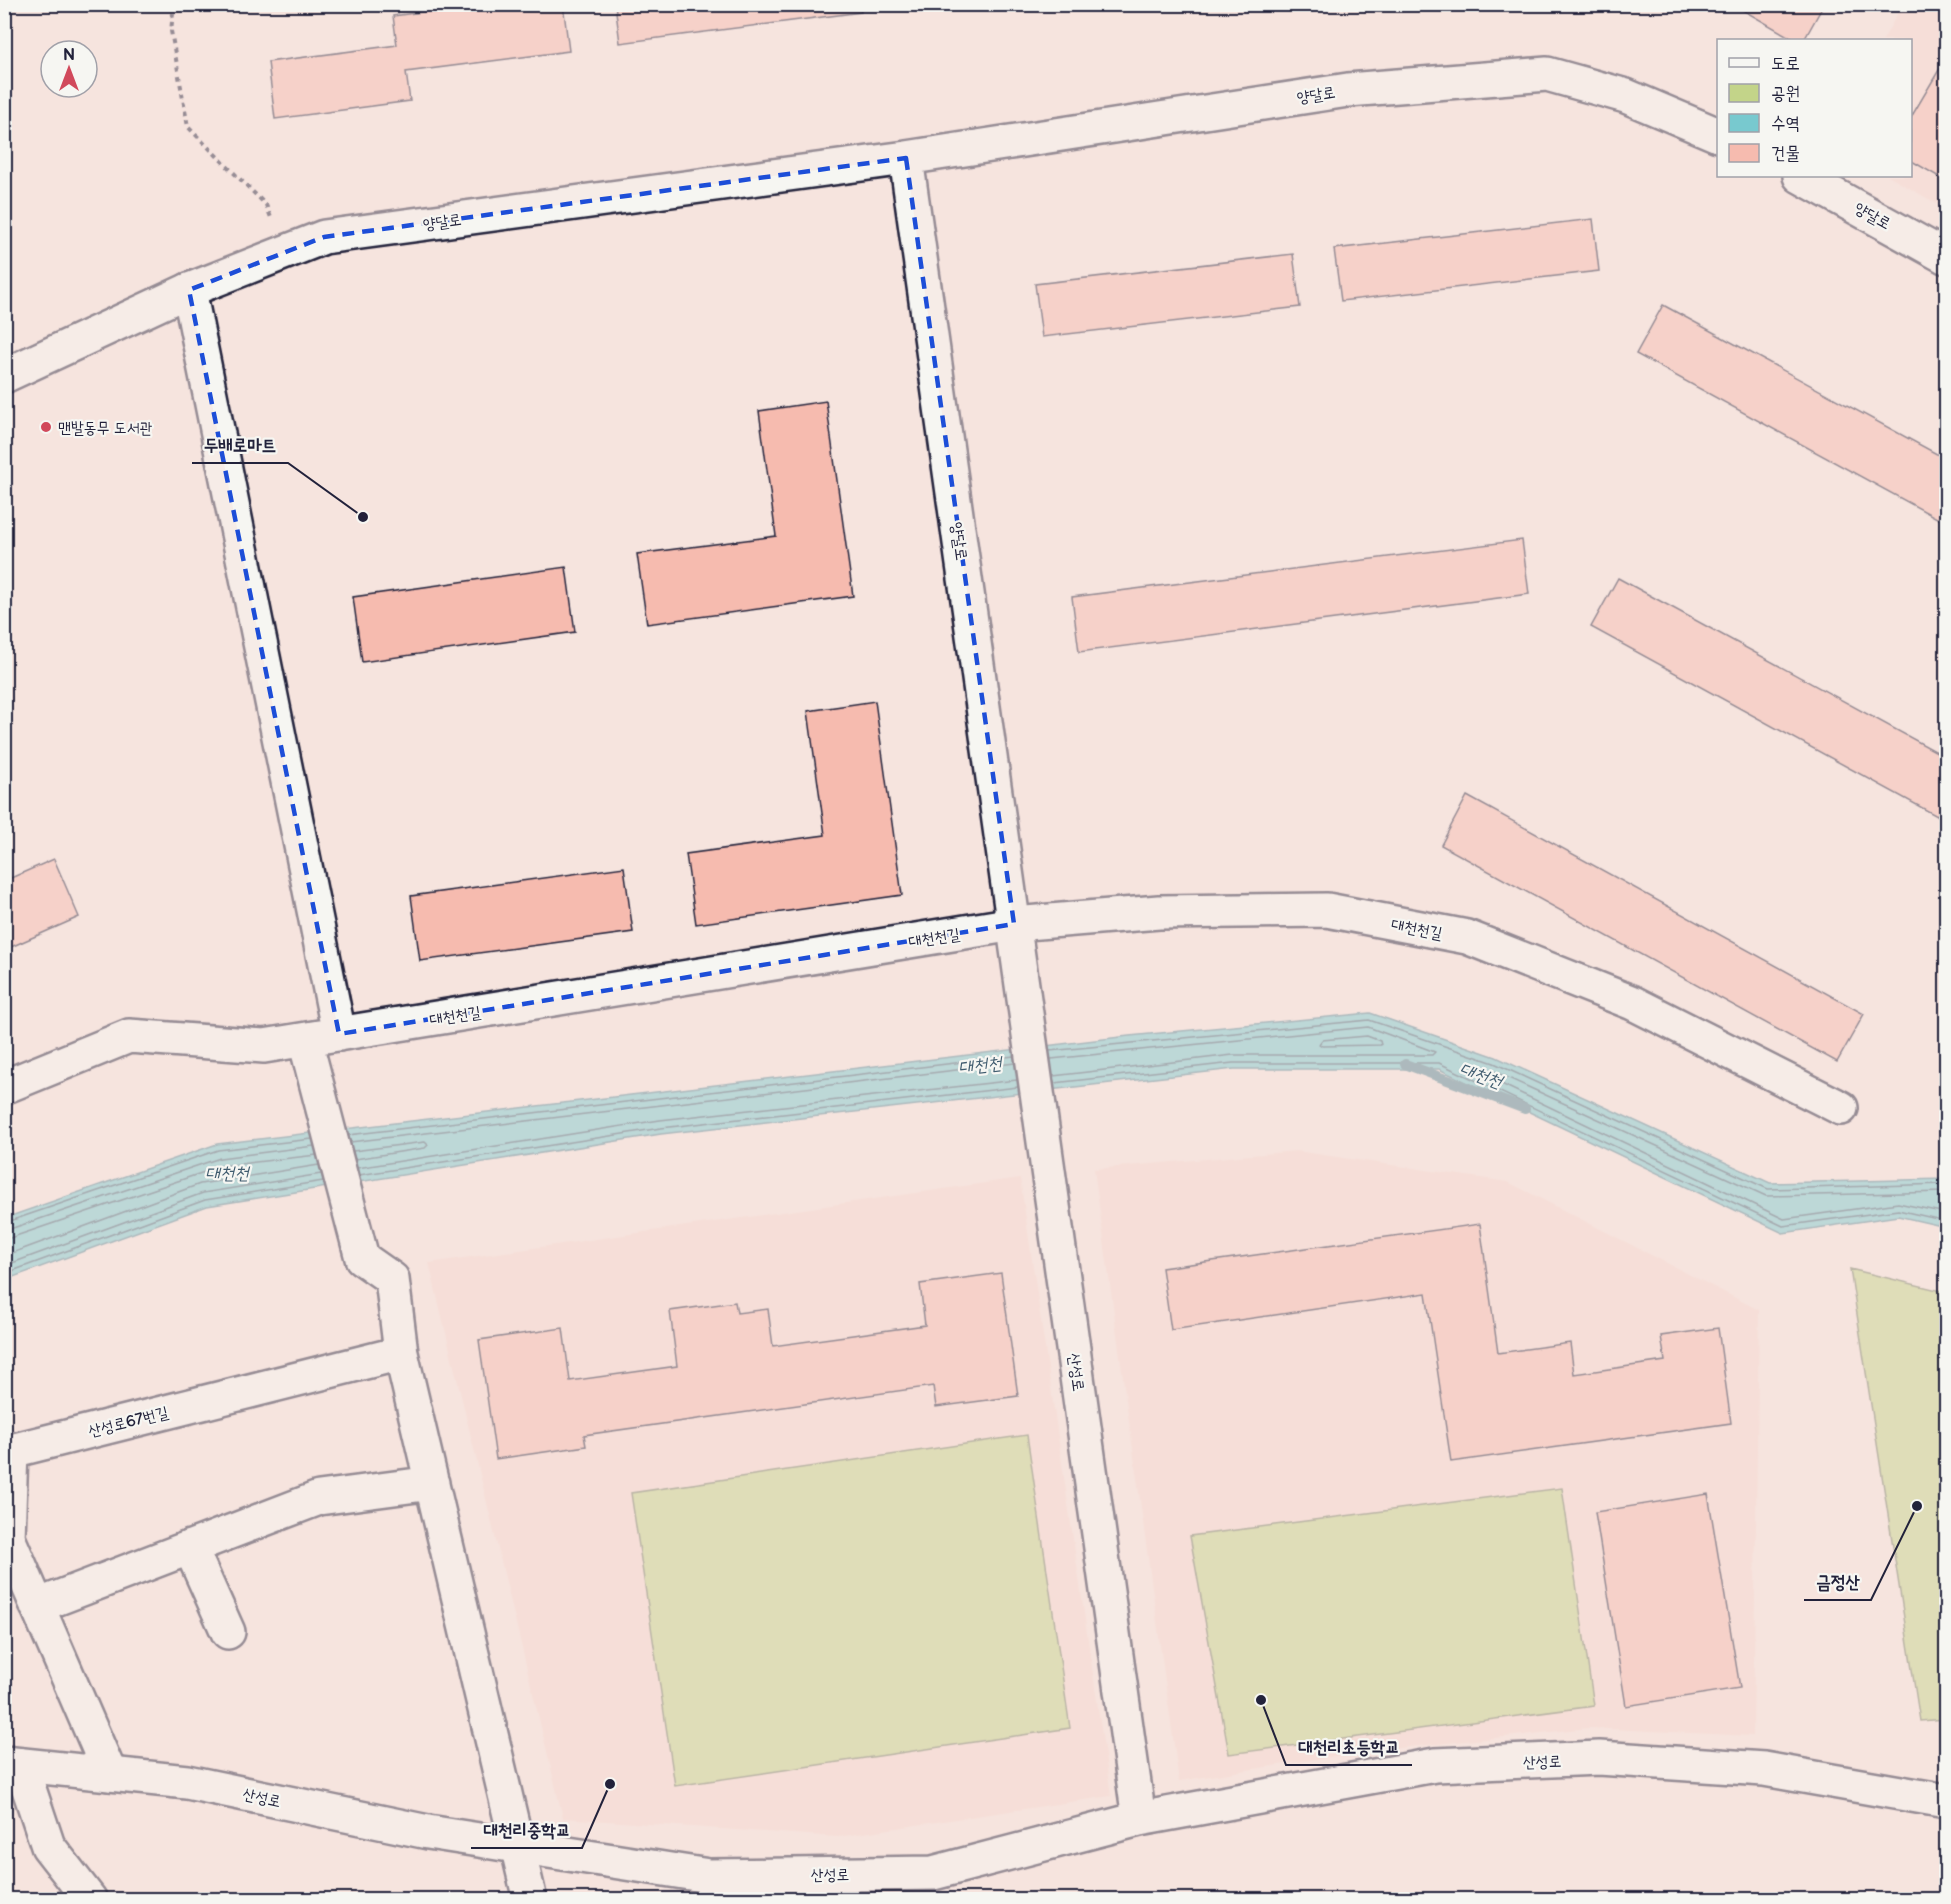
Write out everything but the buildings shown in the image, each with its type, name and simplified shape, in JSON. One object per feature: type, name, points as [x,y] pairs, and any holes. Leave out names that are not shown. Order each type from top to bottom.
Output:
[{"type":"street","name":"양달로","points":[[4,376],[189,290],[324,237],[906,158],[1348,90],[1547,74],[1626,96],[1717,134]]},
{"type":"street","name":"양달로","points":[[906,158],[1014,924]]},
{"type":"street","name":"양달로","points":[[1802,177],[1947,257]]},
{"type":"street","points":[[189,290],[339,1034]]},
{"type":"street","name":"대천천길","points":[[4,1087],[129,1036],[264,1046],[1014,924],[1159,912],[1327,910],[1467,937],[1633,1003],[1842,1108]]},
{"type":"street","name":"산성로","points":[[1014,924],[1139,1819]]},
{"type":"street","points":[[305,1040],[362,1258],[392,1278],[401,1353],[530,1899]]},
{"type":"street","name":"산성로67번길","points":[[110,1774],[8,1538],[11,1451],[401,1353]]},
{"type":"street","points":[[38,1606],[320,1498],[432,1482]]},
{"type":"street","points":[[190,1547],[228,1632]]},
{"type":"street","name":"산성로","points":[[13,1764],[188,1782],[428,1832],[710,1875],[933,1873],[1139,1819],[1435,1765],[1599,1758],[1764,1769],[1947,1801]]},
{"type":"street","points":[[13,1764],[48,1846],[90,1899]]},
{"type":"path","points":[[174,4],[171,31],[188,127],[266,205],[285,252]]},
{"type":"highlighted area","points":[[906,158],[1014,924],[339,1034],[189,290],[324,237]]},
{"type":"shaded area","points":[[1902,5],[1946,5],[1946,209],[1890,177],[1912,177],[1912,39],[1884,39]]},
{"type":"shaded area","points":[[1296,1151],[1508,1182],[1759,1310],[1753,1736],[1589,1728],[1361,1752],[1179,1781],[1094,1169]]},
{"type":"shaded area","points":[[1020,1178],[1111,1796],[837,1837],[563,1818],[429,1263]]},
{"type":"green space","points":[[1850,1269],[1946,1292],[1946,1719],[1920,1721]]},
{"type":"green space","points":[[1027,1435],[1070,1728],[675,1786],[631,1493]]},
{"type":"green space","points":[[1562,1488],[1594,1706],[1229,1754],[1190,1536]]},
{"type":"water","name":"대천천","points":[[1370,1013],[1496,1057],[1770,1183],[1946,1179],[1946,1227],[1898,1216],[1783,1233],[1439,1069],[1234,1069],[661,1134],[207,1206],[5,1280],[5,1218],[217,1144],[1129,1036]]},
{"type":"waterway","name":"대천천","points":[[1405,1064],[1525,1109]]},
{"type":"place","name":"맨발동무 도서관","points":[[46,427]]},
{"type":"place","name":"두배로마트","points":[[363,517]]},
{"type":"place","name":"금정산","points":[[1917,1506]]},
{"type":"place","name":"대천리초등학교","points":[[1261,1700]]},
{"type":"place","name":"대천리중학교","points":[[610,1784]]}]
